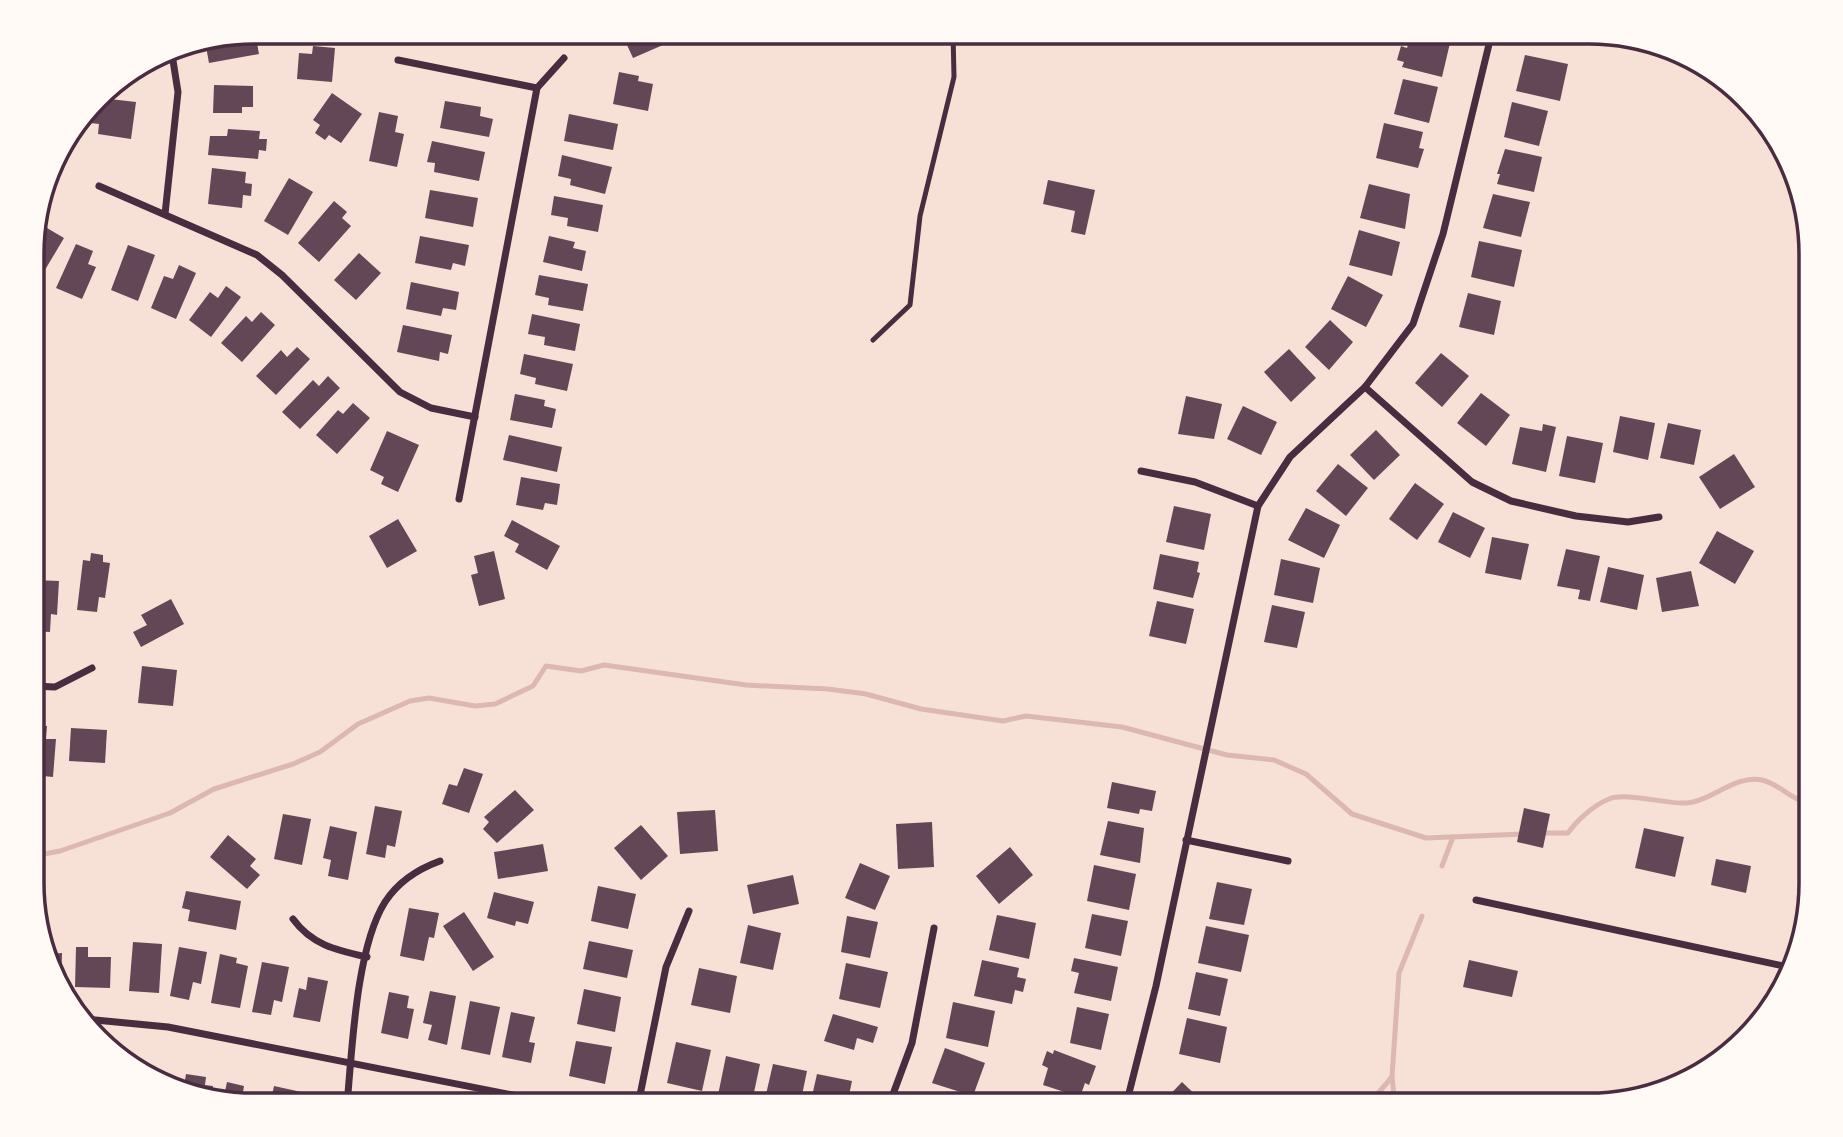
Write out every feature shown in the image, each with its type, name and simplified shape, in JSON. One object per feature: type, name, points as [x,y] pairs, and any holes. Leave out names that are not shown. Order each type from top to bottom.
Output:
[{"type":"street","points":[[1130,1093],[1139,1063],[1258,506],[1290,457],[1366,387],[1413,324],[1425,294],[1489,44]]},
{"type":"street","points":[[459,499],[537,88],[564,58]]},
{"type":"street","points":[[165,214],[178,92],[173,60]]},
{"type":"street","points":[[398,60],[537,88]]},
{"type":"street","points":[[99,186],[257,255],[282,275],[400,393],[431,408],[475,417]]},
{"type":"street","points":[[1366,387],[1472,482],[1511,501],[1576,516],[1628,522],[1659,517]]},
{"type":"street","points":[[1141,471],[1195,482],[1258,506]]},
{"type":"street","points":[[44,686],[55,687],[92,668]]},
{"type":"street","points":[[1186,840],[1288,861]]},
{"type":"street","points":[[348,1093],[349,1061],[367,957],[379,914],[386,900],[420,868],[440,861]]},
{"type":"street","points":[[1476,900],[1782,966]]},
{"type":"street","points":[[640,1093],[666,967],[689,911]]},
{"type":"street","points":[[293,919],[304,934],[316,942],[367,957]]},
{"type":"street","points":[[893,1093],[912,1043],[934,928]]},
{"type":"street","points":[[96,1022],[168,1027],[505,1093]]},
{"type":"lane","points":[[873,340],[910,305],[920,216],[954,77],[953,44]]},
{"type":"building","points":[[257,44],[259,54],[209,63],[207,50]]},
{"type":"building","points":[[627,44],[663,45],[633,58]]},
{"type":"building","points":[[1408,44],[1450,44],[1442,77],[1402,67],[1404,62],[1397,60],[1401,46],[1407,48]]},
{"type":"building","points":[[313,46],[335,48],[332,82],[297,79],[299,53],[312,54]]},
{"type":"building","points":[[1525,55],[1568,64],[1560,101],[1516,91]]},
{"type":"building","points":[[619,72],[639,76],[638,81],[653,84],[648,111],[613,104]]},
{"type":"building","points":[[1403,79],[1438,87],[1429,123],[1394,114]]},
{"type":"building","points":[[214,85],[253,86],[253,107],[242,107],[242,113],[213,113]]},
{"type":"building","points":[[332,93],[362,114],[341,143],[329,135],[325,140],[315,133],[320,125],[313,120]]},
{"type":"building","points":[[112,99],[136,102],[131,139],[98,134],[99,124],[90,123]]},
{"type":"building","points":[[445,101],[481,107],[480,116],[493,119],[489,137],[440,128]]},
{"type":"building","points":[[1512,102],[1548,111],[1539,146],[1504,137]]},
{"type":"building","points":[[379,112],[398,116],[395,132],[404,134],[397,167],[369,161]]},
{"type":"building","points":[[569,114],[618,124],[613,150],[564,141]]},
{"type":"building","points":[[1384,123],[1423,132],[1419,148],[1424,149],[1418,168],[1376,158]]},
{"type":"building","points":[[228,129],[260,131],[259,139],[267,139],[266,151],[259,150],[258,159],[208,155],[210,136],[227,136]]},
{"type":"building","points":[[432,141],[485,152],[479,181],[434,172],[435,163],[427,162]]},
{"type":"building","points":[[1505,149],[1542,157],[1534,192],[1497,184],[1500,174],[1497,174]]},
{"type":"building","points":[[562,155],[612,167],[605,194],[570,185],[571,179],[558,176]]},
{"type":"building","points":[[212,168],[246,172],[245,183],[252,184],[251,196],[243,195],[242,208],[208,204]]},
{"type":"building","points":[[289,178],[313,192],[288,235],[264,221]]},
{"type":"building","points":[[1048,180],[1095,190],[1085,235],[1071,232],[1075,211],[1043,204]]},
{"type":"building","points":[[1369,184],[1410,194],[1405,229],[1360,218]]},
{"type":"building","points":[[430,190],[478,198],[473,227],[425,218]]},
{"type":"building","points":[[1493,194],[1530,202],[1521,237],[1483,228]]},
{"type":"building","points":[[554,196],[603,205],[598,232],[567,226],[568,218],[551,215]]},
{"type":"building","points":[[334,201],[347,212],[342,218],[351,226],[319,262],[298,243]]},
{"type":"building","points":[[47,228],[64,238],[44,272],[44,254]]},
{"type":"building","points":[[1359,230],[1400,242],[1392,276],[1349,265]]},
{"type":"building","points":[[420,236],[469,245],[465,266],[453,263],[451,270],[415,263]]},
{"type":"building","points":[[549,236],[575,242],[573,248],[586,251],[582,271],[543,262]]},
{"type":"building","points":[[1479,241],[1522,250],[1514,287],[1471,277]]},
{"type":"building","points":[[76,244],[93,251],[88,264],[96,267],[82,299],[56,288]]},
{"type":"building","points":[[128,245],[155,255],[138,301],[111,290]]},
{"type":"building","points":[[359,253],[381,273],[356,300],[334,280]]},
{"type":"building","points":[[179,265],[196,273],[176,319],[151,308],[164,276],[173,279]]},
{"type":"building","points":[[539,275],[588,284],[583,311],[548,305],[549,298],[535,295]]},
{"type":"building","points":[[1348,276],[1383,295],[1366,327],[1331,309]]},
{"type":"building","points":[[411,282],[459,292],[456,310],[443,308],[441,316],[406,309]]},
{"type":"building","points":[[226,286],[241,297],[211,337],[189,320],[210,292],[218,298]]},
{"type":"building","points":[[1468,293],[1501,301],[1494,335],[1459,327]]},
{"type":"building","points":[[261,312],[275,325],[242,362],[221,343],[246,316],[252,322]]},
{"type":"building","points":[[532,314],[580,324],[575,351],[544,345],[545,337],[528,334]]},
{"type":"building","points":[[1330,320],[1353,342],[1329,370],[1305,347]]},
{"type":"building","points":[[403,325],[452,335],[448,354],[440,352],[439,361],[397,352]]},
{"type":"building","points":[[297,347],[310,359],[276,395],[256,376],[281,350],[287,357]]},
{"type":"building","points":[[1289,349],[1316,378],[1291,402],[1264,372]]},
{"type":"building","points":[[1441,353],[1469,376],[1442,407],[1415,383]]},
{"type":"building","points":[[524,354],[573,364],[567,391],[535,384],[536,378],[520,374]]},
{"type":"building","points":[[328,376],[340,388],[300,429],[282,412],[313,380],[319,386]]},
{"type":"building","points":[[1481,393],[1510,415],[1486,446],[1457,423]]},
{"type":"building","points":[[515,394],[545,400],[544,406],[556,409],[552,428],[510,420]]},
{"type":"building","points":[[1186,396],[1222,404],[1214,439],[1178,434]]},
{"type":"building","points":[[353,403],[370,418],[337,454],[316,435],[338,410],[343,414]]},
{"type":"building","points":[[1243,406],[1277,422],[1261,455],[1227,439]]},
{"type":"building","points":[[1620,416],[1655,423],[1648,460],[1613,452]]},
{"type":"building","points":[[1668,423],[1701,430],[1694,465],[1660,458]]},
{"type":"building","points":[[1543,424],[1556,427],[1546,472],[1512,464],[1520,427],[1542,431]]},
{"type":"building","points":[[1376,430],[1400,455],[1374,480],[1350,455]]},
{"type":"building","points":[[387,431],[419,445],[398,492],[381,484],[384,477],[370,470]]},
{"type":"building","points":[[509,435],[562,447],[557,472],[503,460]]},
{"type":"building","points":[[1567,436],[1603,443],[1595,483],[1559,476]]},
{"type":"building","points":[[1734,454],[1755,487],[1720,509],[1699,477]]},
{"type":"building","points":[[1338,464],[1368,488],[1346,516],[1316,491]]},
{"type":"building","points":[[521,477],[560,484],[557,505],[545,503],[543,510],[516,505]]},
{"type":"building","points":[[1415,483],[1444,504],[1417,540],[1389,519]]},
{"type":"building","points":[[1174,506],[1211,514],[1204,550],[1166,542]]},
{"type":"building","points":[[1306,508],[1340,525],[1324,558],[1288,540]]},
{"type":"building","points":[[1453,512],[1485,528],[1470,558],[1438,542]]},
{"type":"building","points":[[398,519],[417,551],[387,568],[369,536]]},
{"type":"building","points":[[512,520],[560,546],[547,570],[515,552],[519,544],[504,536]]},
{"type":"building","points":[[1717,531],[1754,551],[1735,584],[1699,563]]},
{"type":"building","points":[[1492,537],[1529,544],[1521,580],[1485,573]]},
{"type":"building","points":[[1566,549],[1600,556],[1590,601],[1578,599],[1580,590],[1557,586]]},
{"type":"building","points":[[494,551],[505,599],[479,606],[471,575],[478,573],[474,556]]},
{"type":"building","points":[[91,553],[103,555],[103,562],[110,563],[105,598],[99,597],[97,612],[77,610],[83,560],[90,561]]},
{"type":"building","points":[[1160,554],[1199,562],[1197,572],[1200,573],[1193,598],[1153,589]]},
{"type":"building","points":[[1281,559],[1320,568],[1313,603],[1274,595]]},
{"type":"building","points":[[1608,567],[1644,575],[1637,610],[1600,602]]},
{"type":"building","points":[[1691,571],[1699,606],[1662,612],[1656,578]]},
{"type":"building","points":[[44,580],[59,581],[57,615],[51,614],[50,632],[44,632]]},
{"type":"building","points":[[171,599],[184,624],[141,647],[133,632],[147,625],[141,615]]},
{"type":"building","points":[[1157,601],[1194,609],[1186,644],[1149,636]]},
{"type":"building","points":[[1272,605],[1305,612],[1297,648],[1264,642]]},
{"type":"building","points":[[142,666],[177,670],[173,706],[138,703]]},
{"type":"building","points":[[44,726],[47,726],[46,739],[56,739],[53,777],[44,776]]},
{"type":"building","points":[[71,728],[107,730],[105,763],[69,761]]},
{"type":"building","points":[[464,768],[483,774],[469,813],[442,804],[449,784],[457,786]]},
{"type":"building","points":[[1112,782],[1156,791],[1152,811],[1140,809],[1139,814],[1107,808]]},
{"type":"building","points":[[515,790],[534,810],[497,843],[483,829],[489,822],[484,817]]},
{"type":"building","points":[[375,806],[402,811],[395,847],[387,845],[385,858],[366,854]]},
{"type":"building","points":[[1524,808],[1550,814],[1543,848],[1517,842]]},
{"type":"building","points":[[715,810],[718,851],[680,854],[677,812]]},
{"type":"building","points":[[283,814],[311,819],[302,865],[274,859]]},
{"type":"building","points":[[1108,821],[1144,828],[1140,863],[1100,855]]},
{"type":"building","points":[[932,822],[934,867],[898,869],[896,824]]},
{"type":"building","points":[[641,825],[668,856],[641,880],[614,848]]},
{"type":"building","points":[[330,826],[357,832],[348,880],[328,876],[331,860],[323,858]]},
{"type":"building","points":[[1644,828],[1684,837],[1675,877],[1635,868]]},
{"type":"building","points":[[228,835],[256,859],[250,866],[260,875],[247,889],[210,857]]},
{"type":"building","points":[[543,844],[548,871],[498,879],[494,852]]},
{"type":"building","points":[[1010,847],[1033,875],[999,904],[976,876]]},
{"type":"building","points":[[1716,859],[1751,866],[1746,893],[1711,885]]},
{"type":"building","points":[[860,863],[890,876],[875,910],[845,898]]},
{"type":"building","points":[[1094,865],[1136,874],[1129,910],[1087,901]]},
{"type":"building","points":[[793,875],[799,904],[753,914],[747,885]]},
{"type":"building","points":[[1217,882],[1252,889],[1244,925],[1209,919]]},
{"type":"building","points":[[598,886],[636,894],[628,929],[591,921]]},
{"type":"building","points":[[186,891],[241,901],[236,930],[188,921],[190,910],[182,908]]},
{"type":"building","points":[[494,892],[534,902],[528,924],[516,921],[515,926],[487,918]]},
{"type":"building","points":[[409,908],[439,913],[434,938],[429,937],[424,961],[400,956]]},
{"type":"building","points":[[464,912],[494,957],[473,971],[443,926]]},
{"type":"building","points":[[1092,914],[1128,921],[1121,956],[1085,948]]},
{"type":"building","points":[[997,915],[1036,923],[1029,959],[989,950]]},
{"type":"building","points":[[847,916],[878,922],[870,958],[841,952]]},
{"type":"building","points":[[748,925],[781,933],[773,970],[740,963]]},
{"type":"building","points":[[1206,926],[1249,935],[1241,972],[1198,963]]},
{"type":"building","points":[[589,941],[633,950],[627,978],[583,969]]},
{"type":"building","points":[[133,942],[162,944],[159,993],[129,991]]},
{"type":"building","points":[[76,947],[88,947],[88,957],[111,957],[110,988],[75,987]]},
{"type":"building","points":[[179,947],[207,952],[201,984],[193,982],[189,1000],[170,996]]},
{"type":"building","points":[[56,953],[62,953],[62,967],[60,964]]},
{"type":"building","points":[[220,954],[237,958],[236,963],[248,966],[240,1008],[211,1003]]},
{"type":"building","points":[[1074,958],[1118,967],[1111,1001],[1074,993],[1079,973],[1071,971]]},
{"type":"building","points":[[982,960],[1019,968],[1017,977],[1026,979],[1023,992],[1015,990],[1012,1004],[974,996]]},
{"type":"building","points":[[1469,960],[1518,971],[1512,997],[1463,987]]},
{"type":"building","points":[[262,962],[289,967],[282,1002],[274,1000],[271,1015],[252,1012]]},
{"type":"building","points":[[846,963],[888,972],[880,1008],[839,999]]},
{"type":"building","points":[[699,968],[737,976],[730,1013],[691,1005]]},
{"type":"building","points":[[1196,972],[1228,979],[1220,1016],[1188,1009]]},
{"type":"building","points":[[308,977],[328,981],[320,1022],[293,1017],[299,988],[306,990]]},
{"type":"building","points":[[584,989],[621,997],[615,1032],[577,1024]]},
{"type":"building","points":[[430,991],[456,996],[447,1045],[428,1040],[432,1025],[423,1023]]},
{"type":"building","points":[[389,992],[409,996],[407,1008],[414,1009],[408,1039],[381,1033]]},
{"type":"building","points":[[470,1001],[500,1007],[490,1055],[461,1049]]},
{"type":"building","points":[[953,1002],[995,1011],[988,1047],[946,1038]]},
{"type":"building","points":[[1077,1007],[1109,1014],[1101,1050],[1070,1043]]},
{"type":"building","points":[[511,1012],[535,1017],[529,1042],[535,1043],[531,1063],[502,1057]]},
{"type":"building","points":[[833,1014],[878,1027],[873,1043],[857,1038],[854,1050],[824,1041]]},
{"type":"building","points":[[1187,1018],[1227,1027],[1220,1063],[1179,1054]]},
{"type":"building","points":[[576,1041],[612,1047],[605,1084],[569,1076]]},
{"type":"building","points":[[676,1042],[711,1050],[702,1091],[667,1083]]},
{"type":"building","points":[[945,1048],[985,1063],[974,1093],[964,1093],[932,1083]]},
{"type":"building","points":[[1054,1050],[1096,1066],[1089,1085],[1085,1083],[1081,1093],[1068,1093],[1043,1085],[1048,1068],[1042,1065],[1047,1051],[1053,1054]]},
{"type":"building","points":[[726,1056],[760,1064],[754,1093],[718,1093]]},
{"type":"building","points":[[773,1064],[807,1071],[802,1093],[766,1093]]},
{"type":"building","points":[[186,1074],[206,1077],[205,1085],[213,1086],[213,1089],[199,1086],[185,1082]]},
{"type":"building","points":[[817,1074],[852,1081],[850,1093],[813,1093]]},
{"type":"building","points":[[227,1082],[244,1086],[243,1092],[225,1091]]},
{"type":"building","points":[[1182,1082],[1193,1093],[1171,1093]]},
{"type":"building","points":[[274,1086],[306,1093],[273,1093]]},
{"type":"waterway","points":[[44,854],[60,851],[170,813],[214,789],[293,764],[320,752],[358,724],[410,701],[429,698],[475,706],[495,704],[533,686],[546,666],[581,671],[604,665],[746,685],[828,689],[866,694],[921,709],[1003,721],[1026,716],[1122,727],[1227,755],[1274,760],[1306,774],[1352,814],[1426,838],[1524,834]]},
{"type":"waterway","points":[[1540,833],[1568,833],[1592,809],[1616,797],[1685,803],[1752,779],[1769,782],[1799,800]]},
{"type":"waterway","points":[[1442,866],[1453,837]]},
{"type":"waterway","points":[[1394,1093],[1392,1077],[1399,973],[1422,916]]},
{"type":"waterway","points":[[1378,1093],[1392,1077]]}]
